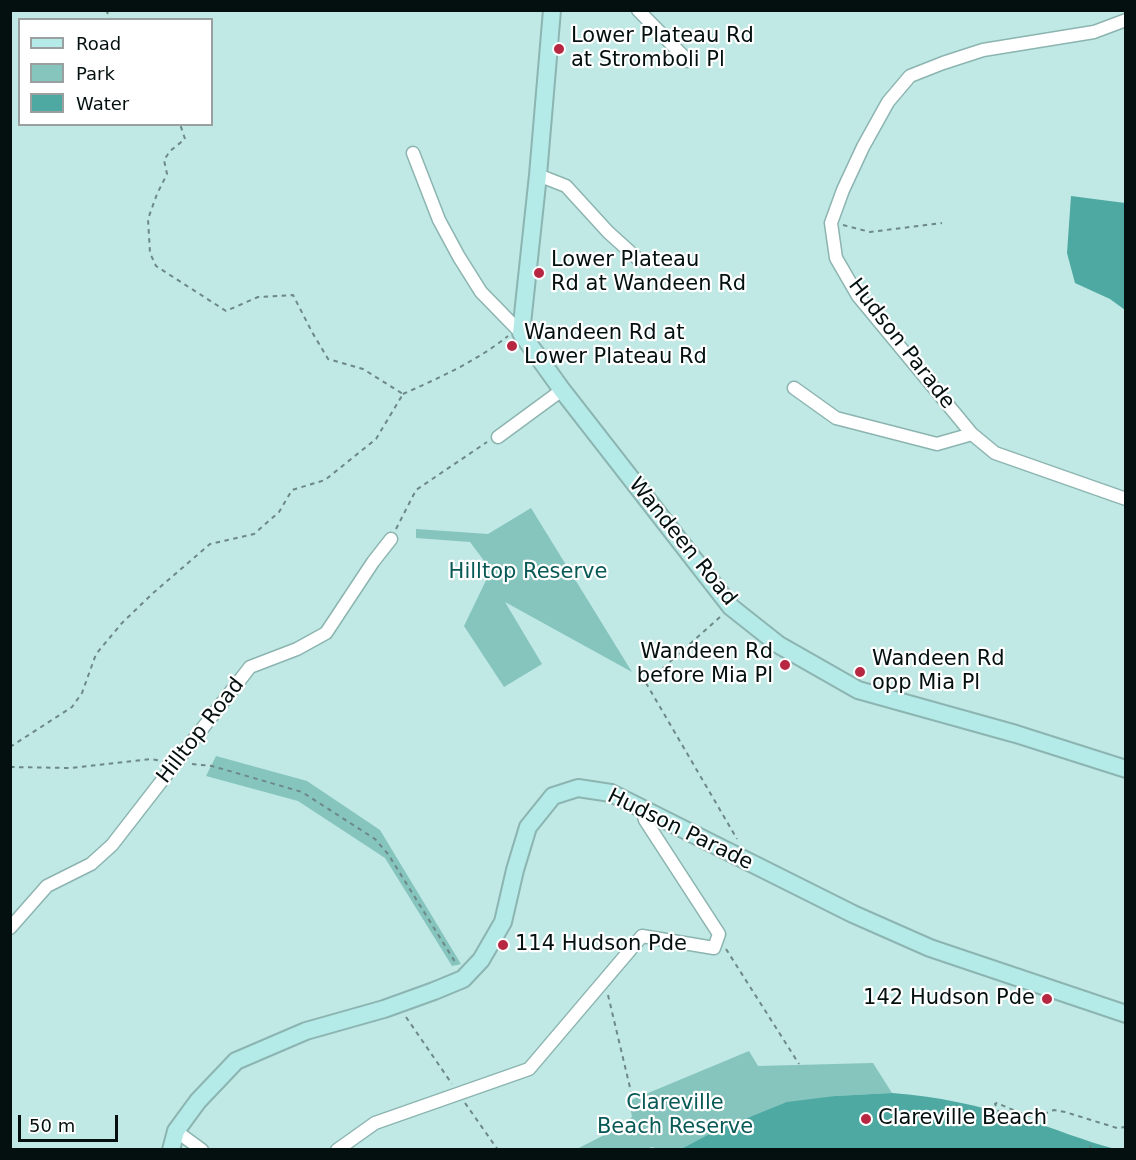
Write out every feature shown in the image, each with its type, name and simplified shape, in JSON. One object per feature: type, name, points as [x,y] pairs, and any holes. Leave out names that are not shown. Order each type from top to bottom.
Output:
[{"type":"street","points":[[519,331],[538,175],[552,10]]},
{"type":"street","points":[[639,10],[688,61]]},
{"type":"street","name":"Hudson Parade","points":[[1125,20],[1094,32],[983,50],[910,76],[888,102],[863,147],[831,222],[836,258],[858,296],[972,434],[995,453],[1125,499]]},
{"type":"street","name":"Wandeen Road","points":[[413,153],[439,220],[481,292],[519,331],[562,390],[731,607],[779,645],[858,690],[1016,734],[1125,769]]},
{"type":"street","points":[[538,175],[566,186],[608,232],[639,260]]},
{"type":"street","points":[[794,388],[836,418],[937,444],[972,434]]},
{"type":"street","points":[[498,437],[562,390]]},
{"type":"street","name":"Hilltop Road","points":[[10,928],[47,886],[91,864],[112,845],[250,667],[297,649],[326,633],[391,539]]},
{"type":"street","name":"Hudson Parade","points":[[171,1149],[176,1131],[198,1101],[236,1061],[306,1031],[398,1004],[463,979],[481,960],[503,922],[528,827],[553,796],[578,788],[611,793],[853,914],[930,948],[1125,1014]]},
{"type":"street","points":[[337,1149],[375,1123],[528,1069],[642,936],[714,948],[719,934],[645,820],[642,808]]},
{"type":"street","points":[[176,1131],[202,1149]]},
{"type":"path","points":[[181,126],[185,139],[170,151],[164,160],[167,174],[148,219],[150,253],[156,266],[226,311],[258,297],[293,295],[328,359],[363,369],[403,394]]},
{"type":"path","points":[[831,222],[870,232],[942,223]]},
{"type":"path","points":[[10,747],[72,707],[82,693],[96,654],[122,623],[210,544],[254,534],[279,512],[292,490],[325,480],[376,439],[403,394],[438,378],[519,331]]},
{"type":"path","points":[[391,539],[416,490],[498,437]]},
{"type":"path","points":[[731,607],[646,682],[740,844]]},
{"type":"path","points":[[10,767],[69,768],[151,759],[212,766],[302,792],[375,839],[388,854],[457,964],[463,979]]},
{"type":"path","points":[[716,943],[726,949],[800,1064]]},
{"type":"path","points":[[604,980],[633,1100]]},
{"type":"path","points":[[398,1004],[498,1149]]},
{"type":"path","points":[[1000,1114],[995,1104],[998,1103],[1027,1116],[1054,1110],[1117,1128],[1125,1128]]},
{"type":"path","points":[[1090,1149],[1091,1143]]},
{"type":"green space","name":"Hilltop Reserve","points":[[531,508],[632,672],[505,602],[542,664],[504,687],[464,626],[491,570],[470,542],[416,538],[416,529],[488,534]]},
{"type":"green space","points":[[216,756],[307,781],[380,830],[461,964],[452,966],[385,858],[298,801],[206,776]]},
{"type":"green space","name":"Clareville Beach Reserve","points":[[749,1051],[758,1066],[873,1063],[892,1093],[835,1096],[713,1132],[681,1149],[652,1147],[643,1150],[575,1150],[610,1132],[632,1117],[629,1101]]},
{"type":"water","points":[[1071,196],[1125,203],[1125,310],[1110,299],[1075,283],[1067,253]]},
{"type":"water","points":[[892,1093],[941,1099],[991,1110],[1115,1149],[681,1149],[713,1132],[787,1102],[835,1096]]},
{"type":"place","name":"Lower Plateau Rd at Stromboli Pl","points":[[559,49]]},
{"type":"place","name":"Lower Plateau Rd at Wandeen Rd","points":[[539,273]]},
{"type":"place","name":"Wandeen Rd at Lower Plateau Rd","points":[[512,346]]},
{"type":"place","name":"Wandeen Rd before Mia Pl","points":[[785,665]]},
{"type":"place","name":"Wandeen Rd opp Mia Pl","points":[[860,672]]},
{"type":"place","name":"114 Hudson Pde","points":[[503,945]]},
{"type":"place","name":"142 Hudson Pde","points":[[1047,999]]},
{"type":"place","name":"Clareville Beach","points":[[866,1119]]}]
